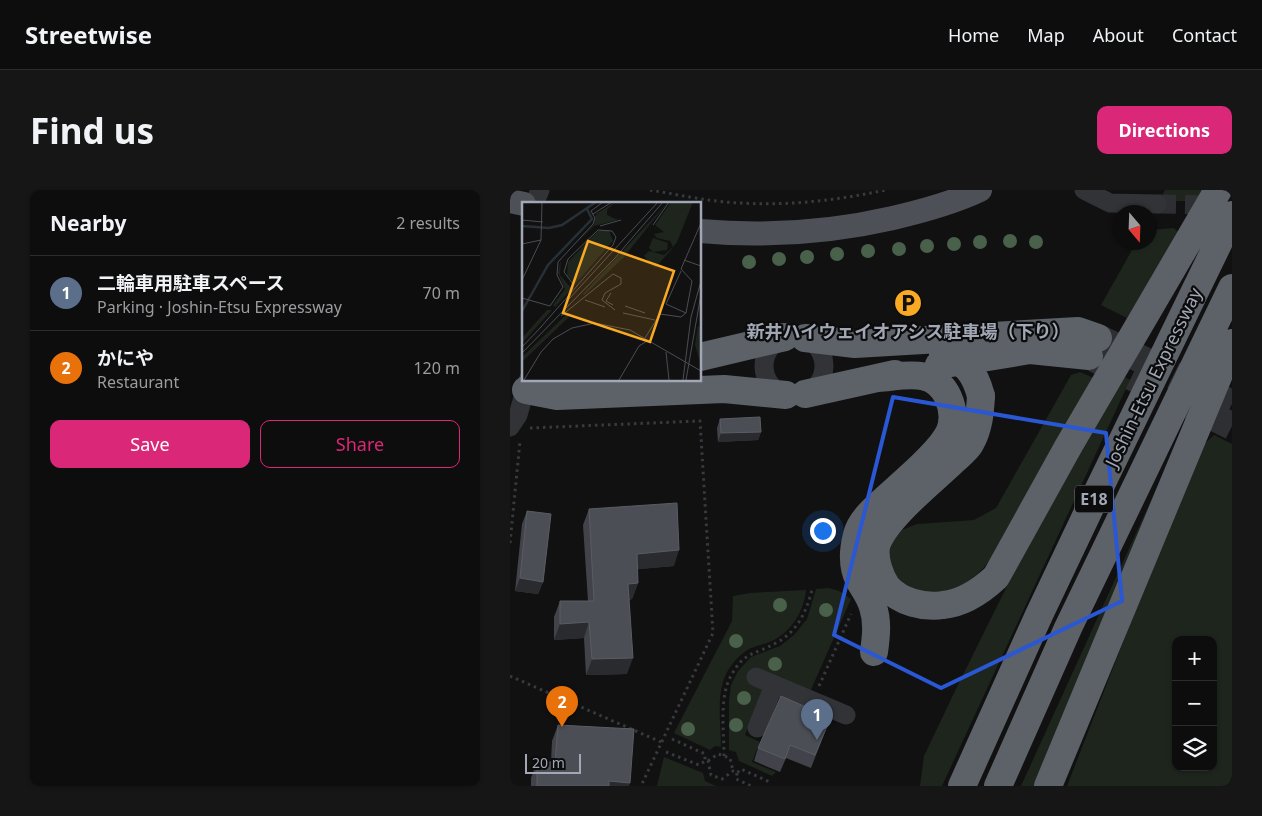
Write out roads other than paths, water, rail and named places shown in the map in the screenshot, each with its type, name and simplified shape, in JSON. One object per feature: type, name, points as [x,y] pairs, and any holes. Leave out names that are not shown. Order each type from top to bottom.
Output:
[{"type":"highway","points":[[701,357],[795,338],[943,354],[956,358],[972,373],[978,383],[981,396],[980,422],[970,445],[889,521],[876,548],[877,566],[882,580],[892,592],[907,601],[924,606],[944,606],[962,601],[980,591],[996,577],[1068,447],[1218,190]]},
{"type":"highway","name":"Joshin-Etsu Expressway","points":[[962,786],[1097,492],[1232,215]]},
{"type":"highway","name":"Joshin-Etsu Expressway","points":[[998,786],[1068,628],[1232,288]]},
{"type":"highway","points":[[527,385],[557,396],[724,389],[796,394],[975,358],[1030,350],[1093,347],[1078,331],[855,344]]},
{"type":"highway","points":[[1048,786],[1232,343]]},
{"type":"highway","points":[[874,652],[877,626],[874,608],[868,593],[859,580],[854,566],[854,547],[857,533],[869,514],[939,447],[950,431],[952,420],[949,399],[944,389],[934,380],[919,375],[878,378]]},
{"type":"main road","points":[[701,231],[736,234],[778,234],[825,231],[920,212],[980,190]]},
{"type":"street","points":[[535,202],[540,190]]},
{"type":"street","points":[[1084,190],[1110,203],[1157,204]]},
{"type":"street","points":[[795,338],[814,343],[821,351],[824,361],[821,381],[814,389],[796,394],[777,391],[770,384],[764,366],[770,348],[777,342],[795,338]]},
{"type":"street","points":[[517,431],[518,415],[527,385]]},
{"type":"street","points":[[756,678],[846,715]]},
{"type":"street","points":[[757,728],[774,685]]},
{"type":"tunnel","points":[[1157,204],[1218,205]]},
{"type":"tunnel","points":[[1098,338],[1232,404]]},
{"type":"tunnel","points":[[1094,358],[1232,426]]},
{"type":"place","name":"新井ハイウェイオアシス駐車場（下り）","points":[[908,303]]},
{"type":"place","name":"かにや","points":[[562,727]]},
{"type":"place","name":"二輪車用駐車スペース","points":[[817,740]]}]
